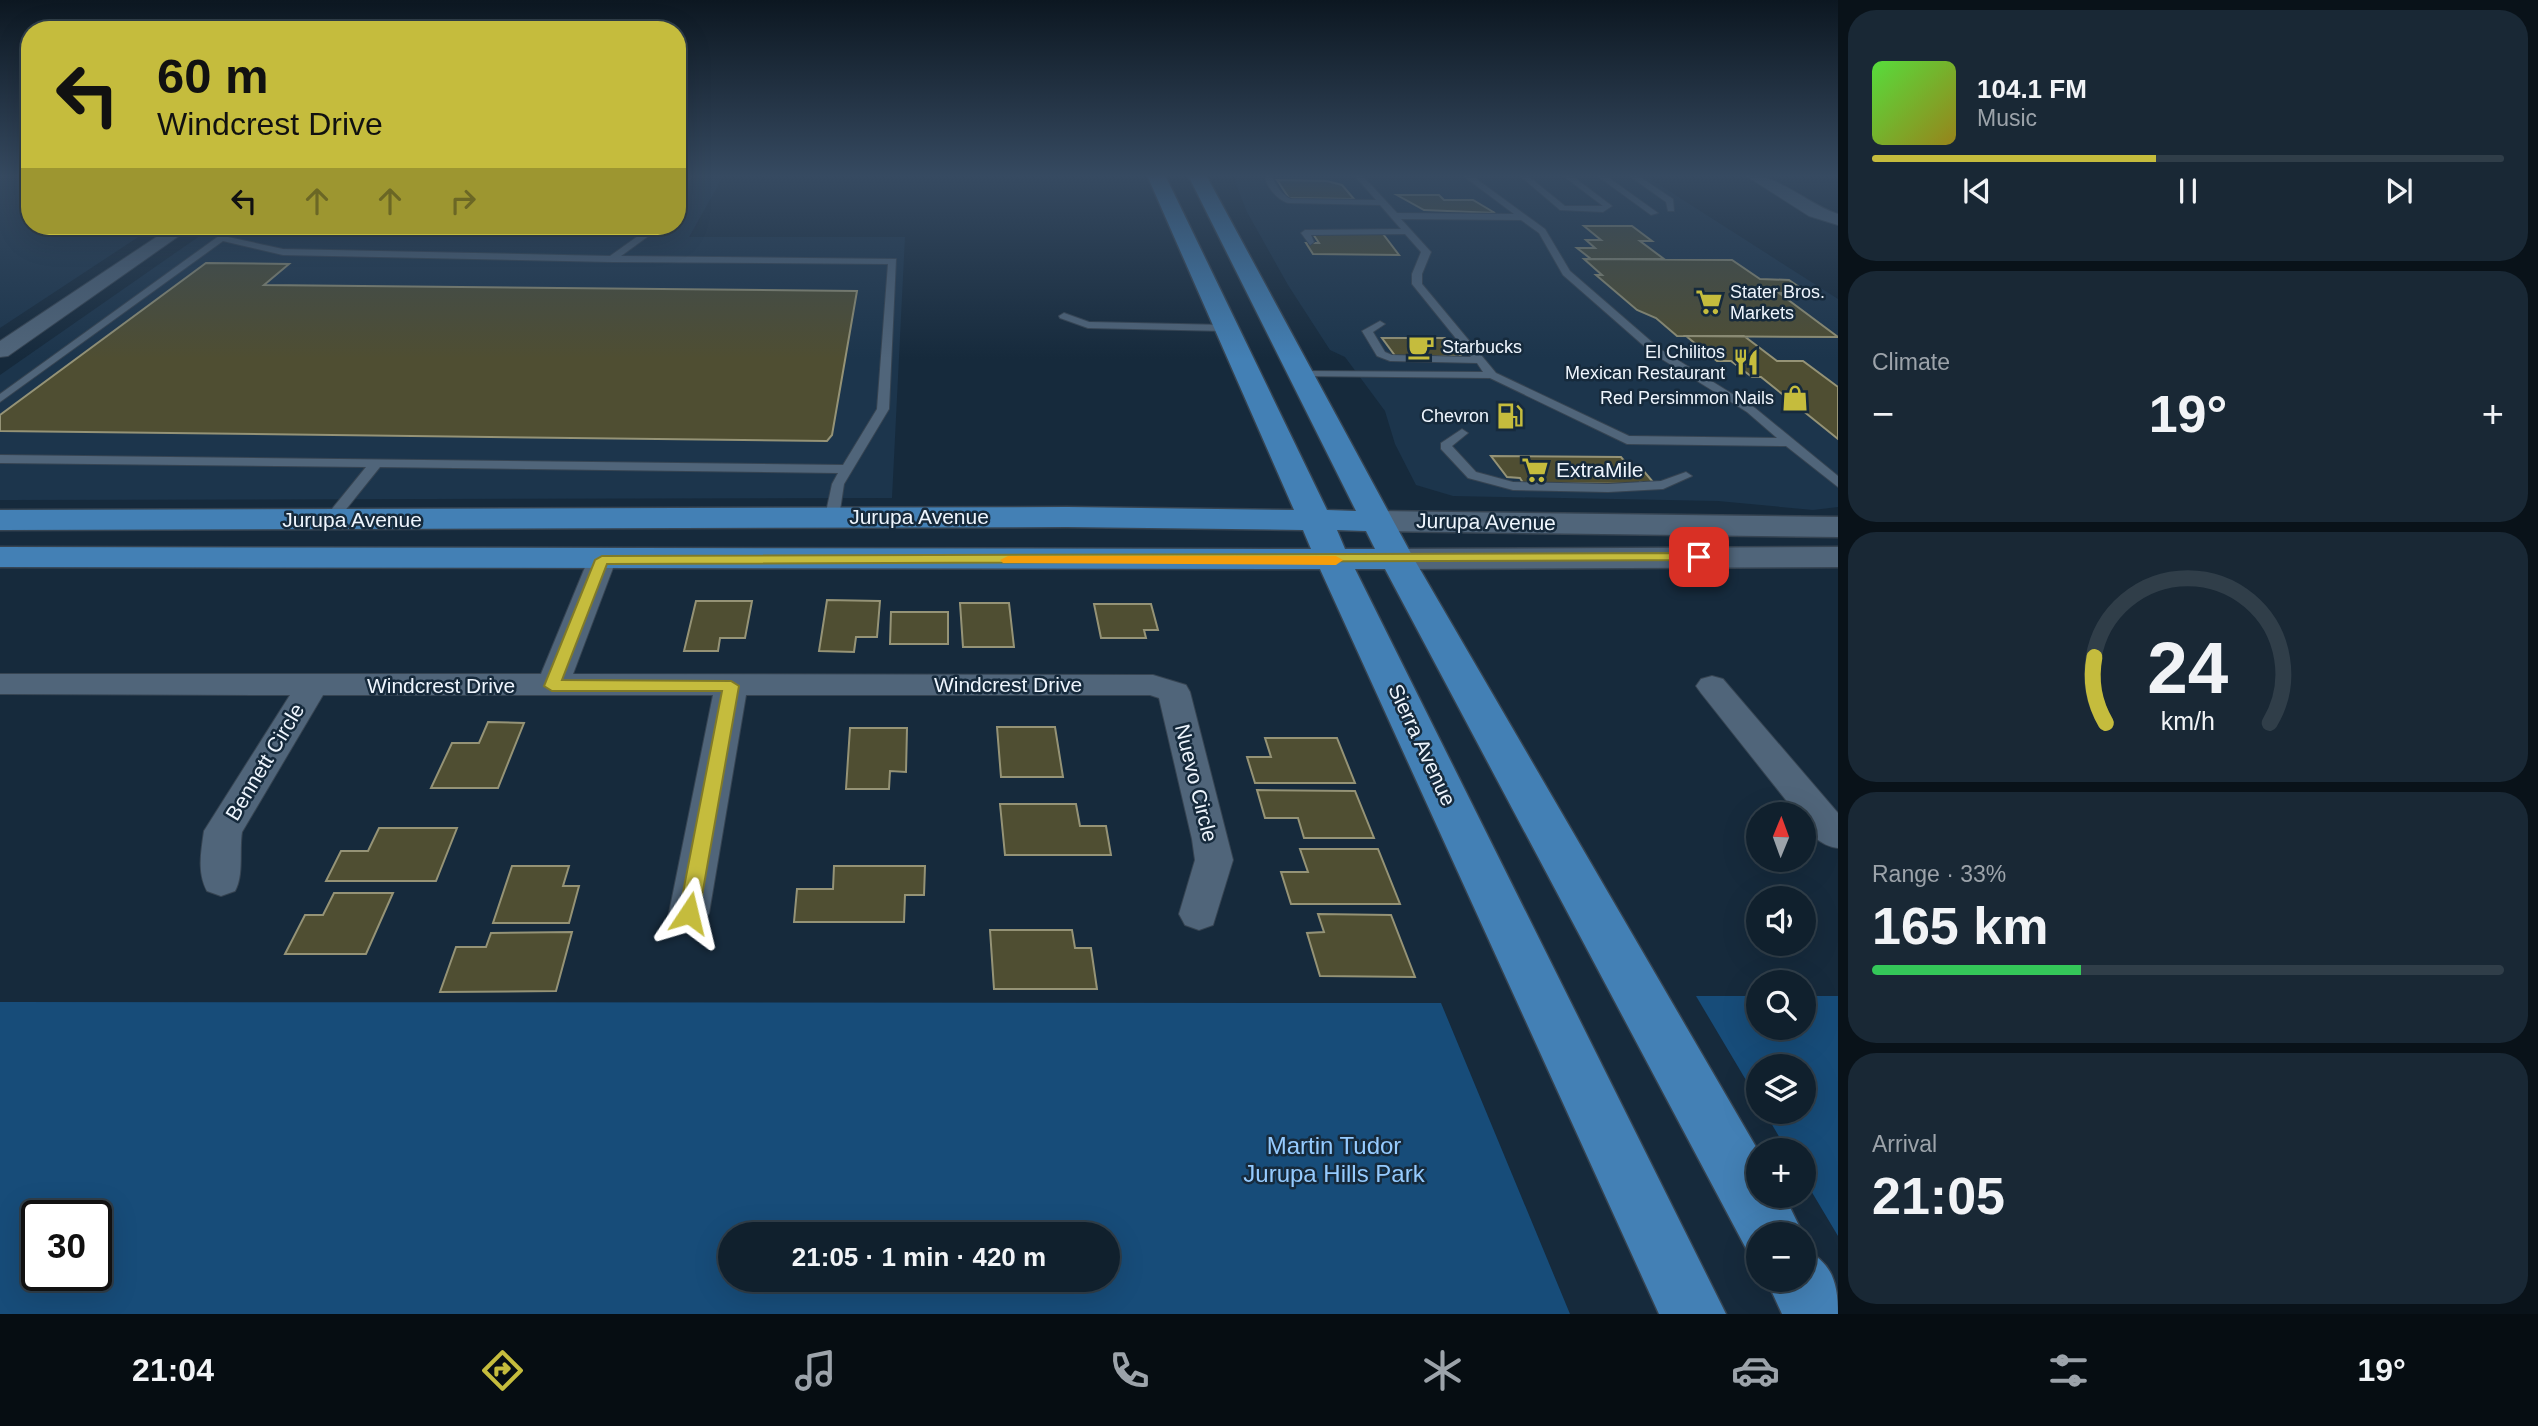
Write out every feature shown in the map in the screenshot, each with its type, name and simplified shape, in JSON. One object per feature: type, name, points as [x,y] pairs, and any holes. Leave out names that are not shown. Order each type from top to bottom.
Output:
[{"type":"main road","name":"Sierra Avenue","points":[[1184,236],[1693,1314]]},
{"type":"main road","points":[[1231,236],[1387,540],[1765,1222]]},
{"type":"main road","name":"Jurupa Avenue","points":[[0,520],[832,517],[1326,540]]},
{"type":"main road","name":"Jurupa Avenue","points":[[0,557],[602,560],[1838,527]]},
{"type":"main road","name":"Jurupa Avenue","points":[[1387,540],[1838,557]]},
{"type":"main road","points":[[1805,1292],[1817,1314]]},
{"type":"street","points":[[0,351],[169,236]]},
{"type":"street","points":[[552,686],[602,560]]},
{"type":"street","name":"Windcrest Drive","points":[[0,684],[1146,684],[1174,692]]},
{"type":"street","name":"Bennett Circle","points":[[221,881],[219,857],[223,831],[312,686]]},
{"type":"street","points":[[689,913],[731,686]]},
{"type":"street","points":[[1712,686],[1836,834]]},
{"type":"street","name":"Nuevo Circle","points":[[1174,692],[1214,860],[1199,914]]},
{"type":"lane","points":[[612,259],[642,236]]},
{"type":"lane","points":[[1307,236],[1310,242]]},
{"type":"lane","points":[[1413,236],[1426,252],[1417,274],[1417,284],[1492,375]]},
{"type":"lane","points":[[1545,236],[1566,273],[1656,351],[1751,410],[1838,483]]},
{"type":"lane","points":[[0,399],[222,238],[283,252],[612,259],[893,261],[883,409],[838,484],[832,517]]},
{"type":"lane","points":[[1064,316],[1088,325],[1225,328]]},
{"type":"lane","points":[[1380,324],[1367,331],[1381,354],[1390,358],[1480,360]]},
{"type":"lane","points":[[1302,374],[1492,375],[1627,440],[1788,442]]},
{"type":"lane","points":[[1462,433],[1446,446],[1472,475],[1513,486],[1608,488],[1663,485],[1686,476]]},
{"type":"lane","points":[[0,459],[847,469]]},
{"type":"lane","points":[[330,520],[376,463]]},
{"type":"shaded area","points":[[0,236],[139,236],[0,328]]},
{"type":"shaded area","points":[[199,236],[905,237],[892,498],[0,500],[0,375]]},
{"type":"shaded area","points":[[1261,236],[1740,236],[1838,299],[1838,507],[1813,510],[1718,501],[1453,496],[1416,485],[1395,444],[1385,411],[1345,357],[1330,350]]},
{"type":"green space","points":[[1696,996],[1746,996],[1746,1040],[1816,1040],[1816,996],[1838,996],[1838,1236],[1816,1199],[1816,1138],[1780,1138],[1772,1124],[1816,1124],[1816,1054],[1746,1054],[1746,1080]]},
{"type":"green space","name":"Martin Tudor Jurupa Hills Park","points":[[0,1002],[1441,1003],[1570,1314],[0,1314]]},
{"type":"building","points":[[1315,236],[1385,236],[1399,255],[1313,254],[1306,243],[1319,243]]},
{"type":"building","points":[[1597,236],[1646,236],[1652,241],[1640,241],[1664,259],[1591,259],[1577,248],[1595,248],[1586,240],[1601,240]]},
{"type":"building","name":"Stater Bros. Markets","points":[[1584,259],[1732,260],[1760,279],[1789,280],[1809,294],[1779,293],[1838,337],[1677,336],[1656,318],[1637,310],[1596,275],[1602,275]]},
{"type":"building","points":[[206,263],[289,264],[264,285],[857,291],[832,435],[827,441],[0,431],[0,415]]},
{"type":"building","points":[[1686,336],[1744,336],[1777,361],[1803,361],[1838,387],[1838,439],[1761,377],[1752,377],[1731,361],[1717,361]]},
{"type":"building","name":"Starbucks","points":[[1382,338],[1445,338],[1461,356],[1396,357]]},
{"type":"building","points":[[1491,456],[1621,457],[1631,469],[1642,469],[1653,482],[1523,483],[1520,478],[1507,477]]},
{"type":"building","points":[[827,600],[880,601],[877,637],[856,637],[854,652],[819,651]]},
{"type":"building","points":[[696,601],[752,601],[745,638],[720,638],[718,651],[684,651]]},
{"type":"building","points":[[960,603],[1009,603],[1014,647],[963,647]]},
{"type":"building","points":[[1094,604],[1151,604],[1158,630],[1144,630],[1146,638],[1101,638]]},
{"type":"building","points":[[891,612],[948,612],[948,644],[890,644]]},
{"type":"building","points":[[488,722],[524,723],[498,788],[431,788],[452,743],[479,743]]},
{"type":"building","points":[[997,727],[1055,727],[1063,777],[1001,777]]},
{"type":"building","points":[[850,728],[907,728],[906,772],[890,771],[889,789],[846,789]]},
{"type":"building","points":[[1265,738],[1337,738],[1355,783],[1255,783],[1247,757],[1271,757]]},
{"type":"building","points":[[1257,790],[1355,791],[1374,838],[1304,838],[1298,818],[1265,818]]},
{"type":"building","points":[[1000,804],[1076,804],[1080,826],[1106,826],[1111,855],[1005,855]]},
{"type":"building","points":[[379,828],[457,828],[436,881],[326,881],[341,851],[368,851]]},
{"type":"building","points":[[1300,849],[1378,849],[1400,904],[1291,904],[1281,872],[1308,872]]},
{"type":"building","points":[[512,866],[569,866],[563,886],[579,886],[569,923],[493,923]]},
{"type":"building","points":[[834,866],[925,866],[924,895],[905,895],[904,922],[794,922],[797,889],[833,889]]},
{"type":"building","points":[[334,893],[393,893],[366,954],[285,954],[305,915],[323,915]]},
{"type":"building","points":[[1318,914],[1391,915],[1415,977],[1320,976],[1307,933],[1324,932]]},
{"type":"building","points":[[990,930],[1072,930],[1075,948],[1091,948],[1097,989],[994,989]]},
{"type":"building","points":[[572,932],[556,991],[440,992],[456,947],[486,947],[491,933]]},
{"type":"slow traffic","points":[[1008,560],[1336,560]]},
{"type":"place","name":"Stater Bros. Markets","points":[[1709,302]]},
{"type":"place","name":"Starbucks","points":[[1421,347]]},
{"type":"place","name":"El Chilitos Mexican Restaurant","points":[[1746,362]]},
{"type":"place","name":"Red Persimmon Nails","points":[[1795,398]]},
{"type":"place","name":"Chevron","points":[[1510,416]]},
{"type":"place","name":"ExtraMile","points":[[1535,470]]},
{"type":"route","points":[[689,913],[731,686],[552,686],[602,560],[1334,561],[1699,557]]}]
